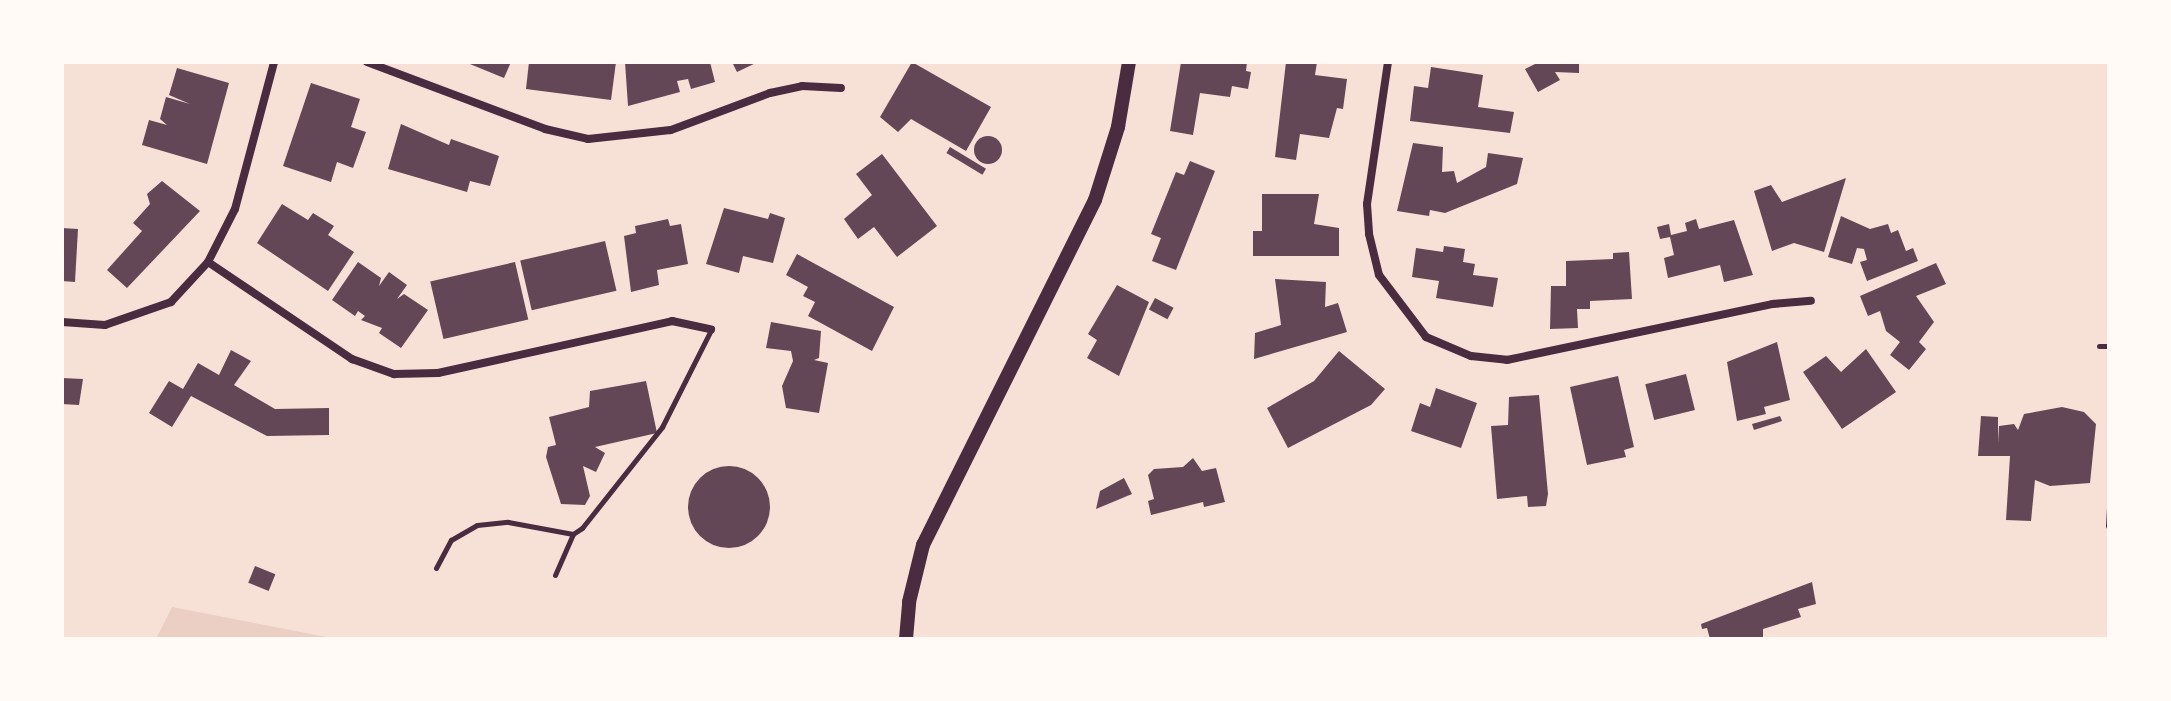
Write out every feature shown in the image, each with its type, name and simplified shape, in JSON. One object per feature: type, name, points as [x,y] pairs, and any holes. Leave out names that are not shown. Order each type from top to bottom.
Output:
[{"type":"main road","points":[[906,639],[909,602],[923,545],[1095,200],[1118,127],[1129,62]]},
{"type":"street","points":[[62,322],[105,325],[171,302],[208,262],[235,209],[274,62]]},
{"type":"street","points":[[367,62],[545,129],[588,139],[671,130],[781,90],[841,88]]},
{"type":"street","points":[[1388,62],[1367,204],[1369,234],[1379,275],[1426,337],[1471,356],[1507,360],[1773,304],[1811,301]]},
{"type":"street","points":[[208,262],[352,359],[394,374],[438,373],[672,321],[711,329]]},
{"type":"lane","points":[[555,575],[573,534],[593,516],[662,427],[711,329]]},
{"type":"lane","points":[[2099,346],[2109,346]]},
{"type":"lane","points":[[2108,526],[2109,508]]},
{"type":"lane","points":[[436,568],[451,540],[493,521],[573,534]]},
{"type":"shaded area","points":[[172,607],[337,639],[156,639]]},
{"type":"building","points":[[465,62],[511,62],[504,78]]},
{"type":"building","points":[[529,62],[616,62],[611,100],[526,89]]},
{"type":"building","points":[[625,62],[710,62],[715,82],[691,89],[688,79],[677,81],[680,92],[628,106]]},
{"type":"building","points":[[732,62],[758,62],[737,72]]},
{"type":"building","points":[[912,62],[991,107],[966,151],[911,119],[898,132],[880,117]]},
{"type":"building","points":[[1181,62],[1247,62],[1246,71],[1251,72],[1248,89],[1232,86],[1230,97],[1200,93],[1193,135],[1170,131]]},
{"type":"building","points":[[1286,62],[1317,62],[1315,75],[1347,79],[1343,109],[1337,108],[1329,138],[1300,134],[1296,160],[1275,157]]},
{"type":"building","points":[[1539,62],[1579,62],[1579,73],[1555,72],[1560,80],[1538,92],[1525,69]]},
{"type":"building","points":[[1431,67],[1483,75],[1478,107],[1514,112],[1510,133],[1410,121],[1414,86],[1428,88]]},
{"type":"building","points":[[177,68],[229,83],[207,164],[142,145],[149,120],[167,125],[160,119],[166,97],[190,104],[169,95]]},
{"type":"building","points":[[311,83],[360,99],[351,127],[366,132],[353,168],[337,162],[331,182],[283,166]]},
{"type":"building","points":[[401,124],[449,145],[451,139],[499,156],[490,186],[470,181],[467,192],[388,169]]},
{"type":"building","points":[[988,136],[998,140],[1002,150],[998,160],[988,164],[978,160],[974,150],[978,140]]},
{"type":"building","points":[[1413,143],[1443,147],[1442,172],[1454,171],[1457,183],[1486,167],[1488,153],[1523,158],[1517,184],[1445,213],[1430,210],[1429,216],[1397,211]]},
{"type":"building","points":[[950,147],[986,169],[982,175],[946,153]]},
{"type":"building","points":[[882,154],[937,226],[897,257],[874,227],[858,239],[844,219],[872,195],[856,174]]},
{"type":"building","points":[[1190,161],[1215,171],[1176,270],[1152,261],[1161,238],[1151,234],[1176,172],[1184,175]]},
{"type":"building","points":[[1846,178],[1824,252],[1794,243],[1772,251],[1754,191],[1771,185],[1782,202]]},
{"type":"building","points":[[162,181],[200,211],[127,288],[107,270],[142,231],[133,223],[150,204],[147,194]]},
{"type":"building","points":[[1262,194],[1319,194],[1314,224],[1339,228],[1339,256],[1253,256],[1253,231],[1262,231]]},
{"type":"building","points":[[282,204],[308,220],[313,213],[334,226],[328,235],[354,252],[328,291],[257,243]]},
{"type":"building","points":[[724,208],[768,219],[770,213],[785,218],[773,263],[743,256],[739,273],[706,264]]},
{"type":"building","points":[[1841,216],[1870,229],[1888,224],[1891,233],[1898,230],[1906,251],[1913,248],[1918,261],[1867,281],[1860,262],[1867,260],[1864,249],[1857,248],[1852,264],[1828,257]]},
{"type":"building","points":[[668,219],[670,226],[681,224],[688,264],[657,270],[659,285],[631,292],[624,236],[636,233],[635,226]]},
{"type":"building","points":[[1696,219],[1699,229],[1734,220],[1753,275],[1724,282],[1720,265],[1668,278],[1664,258],[1674,255],[1670,237],[1660,239],[1657,227],[1669,224],[1671,235],[1687,231],[1685,223]]},
{"type":"building","points":[[62,228],[78,229],[75,282],[62,281]]},
{"type":"building","points":[[605,241],[616,291],[532,310],[520,261]]},
{"type":"building","points":[[1444,246],[1465,249],[1463,262],[1475,264],[1473,275],[1498,278],[1493,307],[1436,298],[1439,281],[1412,277],[1416,248],[1443,252]]},
{"type":"building","points":[[1629,252],[1632,299],[1590,301],[1590,309],[1577,309],[1578,328],[1550,329],[1551,286],[1566,286],[1566,261],[1613,259],[1613,253]]},
{"type":"building","points":[[797,254],[894,307],[872,351],[808,316],[815,302],[803,296],[808,287],[786,275]]},
{"type":"building","points":[[358,262],[381,278],[379,286],[389,272],[407,285],[397,299],[404,294],[428,310],[401,348],[379,333],[382,328],[361,320],[365,316],[358,311],[355,316],[332,300]]},
{"type":"building","points":[[515,262],[528,319],[444,339],[430,282]]},
{"type":"building","points":[[1936,263],[1946,284],[1916,296],[1934,322],[1919,342],[1926,349],[1909,370],[1890,355],[1900,342],[1886,331],[1880,311],[1868,316],[1860,296]]},
{"type":"building","points":[[1275,279],[1326,282],[1325,307],[1338,303],[1347,332],[1254,359],[1255,333],[1281,325]]},
{"type":"building","points":[[1117,285],[1149,302],[1119,376],[1087,358],[1097,340],[1088,334]]},
{"type":"building","points":[[1155,298],[1174,308],[1167,319],[1149,309]]},
{"type":"building","points":[[771,322],[821,331],[819,358],[814,360],[828,363],[819,413],[786,408],[782,386],[793,361],[791,351],[766,348]]},
{"type":"building","points":[[1777,342],[1790,400],[1764,407],[1766,414],[1737,421],[1727,362]]},
{"type":"building","points":[[1866,349],[1896,392],[1842,429],[1803,372],[1826,356],[1841,372]]},
{"type":"building","points":[[231,350],[251,361],[234,385],[275,409],[329,408],[329,435],[267,436],[191,396],[172,427],[149,413],[169,381],[183,389],[198,363],[219,375]]},
{"type":"building","points":[[1339,351],[1385,389],[1371,405],[1288,448],[1267,408],[1314,381]]},
{"type":"building","points":[[1686,374],[1695,410],[1654,420],[1645,384]]},
{"type":"building","points":[[1618,376],[1634,447],[1624,450],[1626,457],[1587,465],[1570,387]]},
{"type":"building","points":[[62,378],[83,379],[79,405],[62,404]]},
{"type":"building","points":[[646,381],[657,433],[595,447],[605,453],[596,472],[583,466],[590,496],[585,505],[561,504],[546,457],[548,447],[556,445],[549,417],[589,407],[590,391]]},
{"type":"building","points":[[1436,388],[1477,403],[1461,448],[1411,431],[1420,403],[1430,407]]},
{"type":"building","points":[[1539,395],[1548,494],[1546,506],[1528,507],[1527,496],[1497,499],[1491,426],[1508,425],[1509,397]]},
{"type":"building","points":[[2062,407],[2084,412],[2096,424],[2090,483],[2050,486],[2035,480],[2031,521],[2006,520],[2010,456],[1978,456],[1981,416],[1998,417],[1998,443],[1999,426],[2014,424],[2018,430],[2024,414]]},
{"type":"building","points":[[1780,416],[1782,421],[1754,430],[1752,424]]},
{"type":"building","points":[[1193,458],[1202,471],[1216,468],[1225,502],[1204,507],[1203,502],[1151,515],[1148,501],[1154,499],[1148,475],[1154,469],[1183,467]]},
{"type":"building","points":[[729,466],[745,470],[758,478],[766,491],[770,507],[766,523],[758,536],[745,544],[729,548],[713,544],[700,536],[692,523],[688,507],[692,491],[700,478],[713,470]]},
{"type":"building","points":[[1124,478],[1132,494],[1096,509],[1100,491]]},
{"type":"building","points":[[255,566],[275,574],[269,591],[248,583]]},
{"type":"building","points":[[1812,582],[1816,604],[1798,609],[1801,617],[1763,629],[1763,637],[1710,639],[1707,628],[1702,629],[1701,624]]}]
